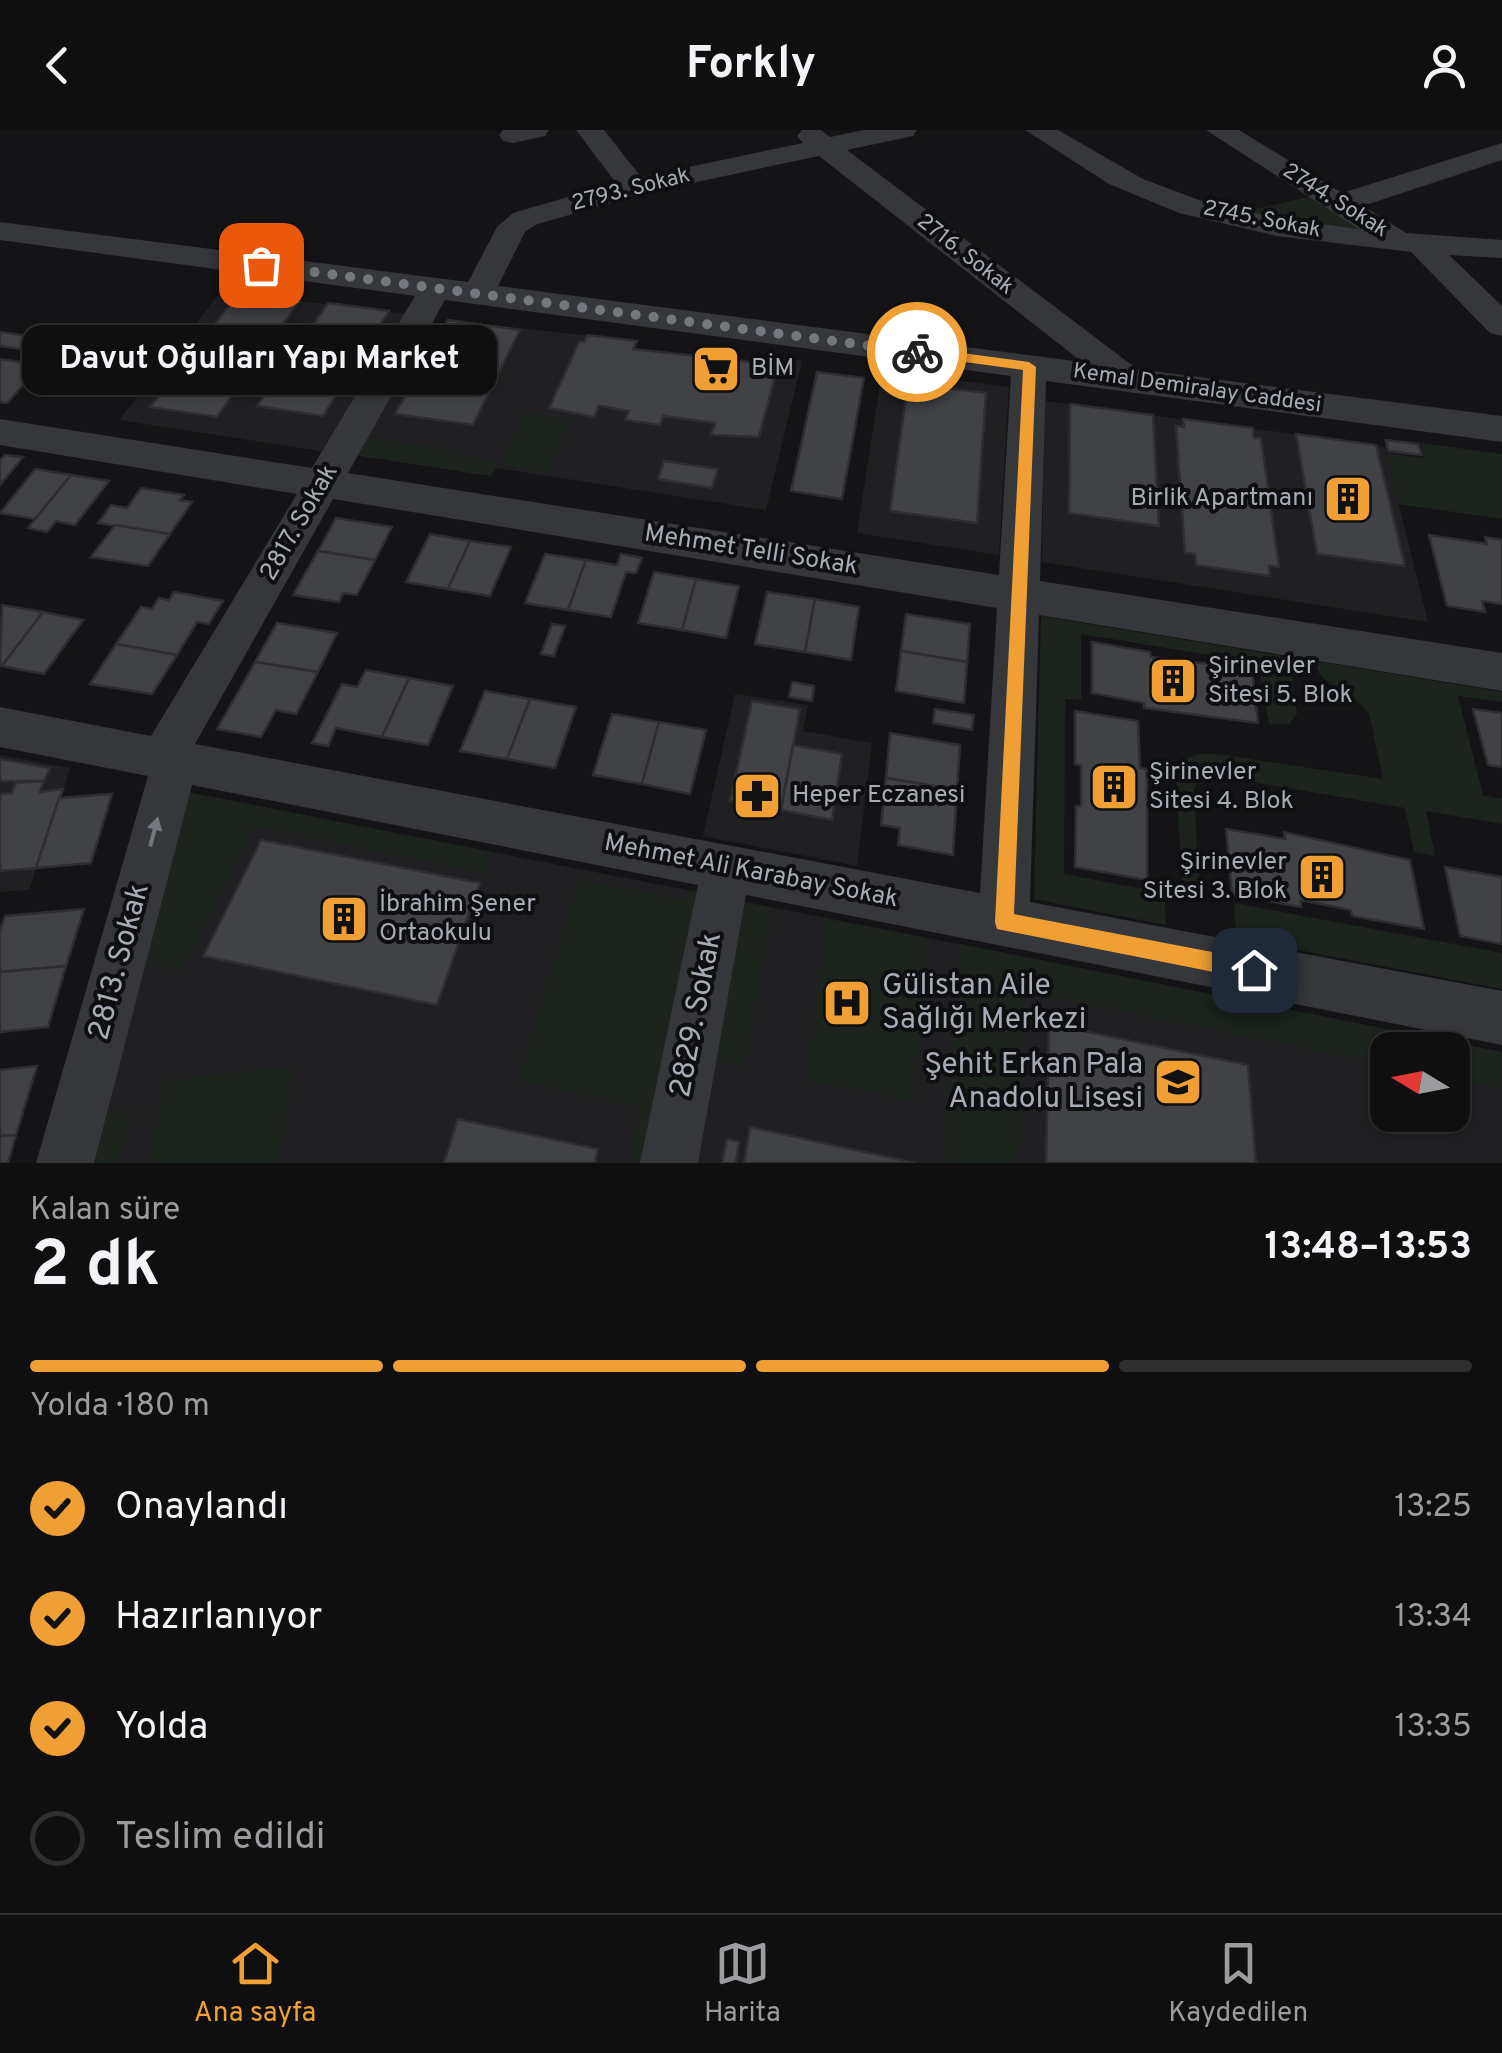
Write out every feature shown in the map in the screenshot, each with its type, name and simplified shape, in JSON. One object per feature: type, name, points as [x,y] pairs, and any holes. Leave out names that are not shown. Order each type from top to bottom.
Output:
[{"type":"street","points":[[590,130],[634,186]]},
{"type":"street","name":"2793. Sokak","points":[[478,294],[516,223],[634,186],[814,139],[902,130]]},
{"type":"street","name":"2745. Sokak","points":[[1040,130],[1118,177],[1211,213],[1268,226],[1502,250]]},
{"type":"street","points":[[1230,136],[1282,130]]},
{"type":"street","name":"2744. Sokak","points":[[1230,136],[1410,243],[1502,326]]},
{"type":"street","name":"2716. Sokak","points":[[814,139],[1128,380]]},
{"type":"street","points":[[1342,203],[1502,151]]},
{"type":"street","points":[[1211,213],[1316,188]]},
{"type":"street","name":"Kemal Demiralay Caddesi","points":[[0,231],[1502,429]]},
{"type":"street","name":"2817. Sokak","points":[[169,759],[436,288]]},
{"type":"street","points":[[1004,922],[1029,367]]},
{"type":"street","name":"Mehmet Telli Sokak","points":[[0,432],[1502,672]]},
{"type":"street","name":"Mehmet Ali Karabay Sokak","points":[[0,726],[1502,1018]]},
{"type":"street","name":"2813. Sokak","points":[[65,1163],[169,759]]},
{"type":"street","name":"2829. Sokak","points":[[669,1163],[726,868]]},
{"type":"shaded area","points":[[1318,195],[1364,225],[1358,229],[1254,215],[1251,210]]},
{"type":"shaded area","points":[[221,292],[409,314],[327,452],[119,420]]},
{"type":"shaded area","points":[[448,320],[637,341],[634,350],[777,368],[780,358],[802,361],[766,510],[496,468],[491,476],[354,455],[416,347],[432,349]]},
{"type":"shaded area","points":[[882,371],[1009,387],[999,555],[857,533]]},
{"type":"shaded area","points":[[1045,401],[1384,446],[1428,622],[1042,562]]},
{"type":"shaded area","points":[[525,412],[571,419],[549,472],[501,465]]},
{"type":"shaded area","points":[[365,437],[460,451],[459,456],[498,462],[491,476],[354,455]]},
{"type":"shaded area","points":[[1421,443],[1502,454],[1502,519],[1398,504],[1386,453],[1424,458]]},
{"type":"shaded area","points":[[1041,616],[1289,657],[1297,714],[1289,724],[1269,724],[1258,663],[1081,634],[1081,700],[1065,699],[1064,874],[1164,893],[1166,925],[1034,899]]},
{"type":"shaded area","points":[[1315,661],[1502,692],[1502,702],[1458,696],[1483,795],[1502,799],[1502,824],[1426,811],[1435,856],[1414,852],[1405,808],[1206,774],[1197,781],[1194,791],[1199,884],[1182,880],[1176,783],[1180,767],[1188,758],[1216,754],[1383,779],[1369,714],[1324,678]]},
{"type":"shaded area","points":[[735,694],[808,705],[803,731],[872,743],[857,866],[703,836]]},
{"type":"shaded area","points":[[0,755],[70,768],[29,890],[0,892]]},
{"type":"shaded area","points":[[187,792],[702,893],[645,1163],[92,1163]]},
{"type":"shaded area","points":[[187,792],[492,852],[485,873],[255,826],[181,971],[142,964]]},
{"type":"shaded area","points":[[578,879],[686,900],[689,891],[702,893],[645,1163],[628,1163],[640,1107],[518,1081]]},
{"type":"shaded area","points":[[740,901],[1401,1032],[1370,1032],[1370,1132],[1470,1132],[1470,1046],[1502,1052],[1502,1163],[692,1163]]},
{"type":"shaded area","points":[[740,901],[772,908],[745,1066],[711,1059]]},
{"type":"shaded area","points":[[1234,903],[1502,953],[1502,989],[1236,938]]},
{"type":"shaded area","points":[[827,919],[927,938],[912,1101],[805,1079]]},
{"type":"shaded area","points":[[960,944],[1402,1032],[1370,1032],[1370,1062],[1024,991],[1018,1163],[945,1163]]},
{"type":"shaded area","points":[[1470,1046],[1502,1052],[1502,1088],[1470,1081]]},
{"type":"shaded area","points":[[294,1066],[279,1163],[147,1163],[165,1080]]},
{"type":"shaded area","points":[[132,1111],[119,1163],[92,1163],[105,1113]]},
{"type":"building","points":[[238,294],[299,302],[217,417],[150,407]]},
{"type":"building","points":[[328,303],[389,311],[323,416],[257,406]]},
{"type":"building","points":[[448,320],[520,330],[473,425],[395,414]]},
{"type":"building","points":[[0,332],[61,341],[50,353],[0,346]]},
{"type":"building","points":[[587,335],[637,341],[633,349],[777,368],[759,437],[711,435],[715,423],[663,416],[660,425],[625,420],[629,411],[599,406],[594,417],[549,408],[579,342],[584,342]]},
{"type":"building","points":[[0,359],[41,365],[7,403],[0,402]]},
{"type":"building","points":[[817,372],[864,378],[842,499],[791,491]]},
{"type":"building","points":[[908,383],[986,393],[977,523],[890,511]]},
{"type":"building","points":[[1070,404],[1153,415],[1159,526],[1069,513]]},
{"type":"building","points":[[1183,419],[1253,428],[1254,438],[1261,438],[1279,567],[1269,566],[1270,576],[1196,565],[1195,554],[1185,553],[1176,426],[1184,427]]},
{"type":"building","name":"Birlik Apartmanı","points":[[1296,434],[1376,445],[1405,566],[1317,554]]},
{"type":"building","points":[[1386,440],[1418,444],[1422,455],[1388,451]]},
{"type":"building","points":[[5,455],[23,457],[0,485],[0,460]]},
{"type":"building","points":[[664,461],[718,469],[712,488],[658,479]]},
{"type":"building","points":[[35,469],[71,475],[35,519],[0,513]]},
{"type":"building","points":[[71,475],[109,481],[75,525],[56,521],[47,532],[28,528]]},
{"type":"building","points":[[141,488],[184,495],[180,500],[192,502],[170,534],[98,523],[111,505],[127,508]]},
{"type":"building","points":[[336,518],[392,527],[375,560],[318,551]]},
{"type":"building","points":[[115,525],[170,534],[148,566],[91,557]]},
{"type":"building","points":[[430,534],[470,541],[448,589],[406,582]]},
{"type":"building","points":[[1429,535],[1487,544],[1485,537],[1502,540],[1502,604],[1482,601],[1485,612],[1447,606]]},
{"type":"building","points":[[470,541],[511,547],[490,596],[448,589]]},
{"type":"building","points":[[318,551],[375,560],[357,595],[343,593],[339,602],[293,595]]},
{"type":"building","points":[[545,554],[586,560],[568,610],[525,603]]},
{"type":"building","points":[[621,554],[642,558],[636,573],[626,572],[611,617],[568,610],[586,560],[617,565]]},
{"type":"building","points":[[654,572],[696,579],[682,630],[638,623]]},
{"type":"building","points":[[696,579],[739,586],[726,638],[682,630]]},
{"type":"building","points":[[174,592],[223,601],[209,624],[197,622],[177,655],[116,644],[141,607],[152,609],[159,598],[169,600]]},
{"type":"building","points":[[767,592],[815,599],[805,652],[755,644]]},
{"type":"building","points":[[815,599],[859,607],[851,660],[805,652]]},
{"type":"building","points":[[2,605],[43,612],[0,666]]},
{"type":"building","points":[[43,612],[83,620],[44,674],[2,666]]},
{"type":"building","points":[[906,614],[970,624],[967,662],[901,651]]},
{"type":"building","points":[[277,623],[337,633],[318,672],[255,662]]},
{"type":"building","points":[[552,624],[565,626],[554,656],[541,654]]},
{"type":"building","name":"Şirinevler Sitesi 5. Blok","points":[[1092,642],[1150,652],[1151,657],[1252,669],[1258,723],[1144,708],[1144,703],[1092,693]]},
{"type":"building","points":[[116,644],[177,655],[152,694],[90,684]]},
{"type":"building","points":[[901,651],[967,662],[964,703],[896,691]]},
{"type":"building","points":[[255,662],[318,672],[296,714],[276,710],[261,737],[217,729]]},
{"type":"building","points":[[366,670],[409,678],[382,737],[336,728],[328,746],[312,743],[342,684],[357,687]]},
{"type":"building","points":[[409,678],[453,686],[428,745],[382,737]]},
{"type":"building","points":[[792,682],[814,686],[812,701],[789,697]]},
{"type":"building","points":[[485,691],[530,699],[507,759],[460,751]]},
{"type":"building","points":[[530,699],[576,707],[555,768],[507,759]]},
{"type":"building","points":[[752,701],[800,709],[781,810],[730,801]]},
{"type":"building","points":[[935,709],[974,715],[972,730],[933,723]]},
{"type":"building","points":[[1473,709],[1502,713],[1502,767],[1488,765]]},
{"type":"building","name":"Şirinevler Sitesi 4. Blok","points":[[1075,711],[1138,721],[1140,768],[1147,769],[1147,880],[1075,867],[1081,765],[1075,764]]},
{"type":"building","points":[[612,714],[659,722],[642,784],[593,775]]},
{"type":"building","points":[[659,722],[706,730],[690,794],[642,784]]},
{"type":"building","points":[[890,733],[960,745],[957,790],[886,778]]},
{"type":"building","points":[[793,745],[842,754],[832,820],[781,810]]},
{"type":"building","points":[[0,759],[50,768],[44,781],[0,781]]},
{"type":"building","points":[[886,778],[957,790],[953,855],[898,845],[900,828],[881,825]]},
{"type":"building","points":[[44,781],[40,792],[63,789],[36,868],[0,871],[0,794],[12,793],[16,783]]},
{"type":"building","points":[[112,794],[91,863],[36,868],[59,798]]},
{"type":"building","name":"Şirinevler Sitesi 3. Blok","points":[[1226,829],[1285,839],[1284,832],[1410,860],[1424,929],[1352,916],[1351,910],[1301,900],[1301,907],[1232,894]]},
{"type":"building","name":"İbrahim Şener Ortaokulu","points":[[261,840],[480,883],[437,1005],[203,956]]},
{"type":"building","points":[[1445,867],[1502,877],[1502,944],[1460,936]]},
{"type":"building","points":[[84,909],[66,966],[0,972],[0,931],[5,916]]},
{"type":"building","points":[[66,966],[48,1027],[0,1032],[0,972]]},
{"type":"building","points":[[1049,1024],[1248,1065],[1256,1163],[1046,1163]]},
{"type":"building","points":[[37,1066],[16,1135],[0,1136],[0,1070]]},
{"type":"building","points":[[458,1119],[598,1149],[595,1163],[444,1163]]},
{"type":"building","points":[[750,1127],[915,1163],[744,1163]]},
{"type":"building","points":[[16,1135],[8,1163],[0,1163],[0,1136]]},
{"type":"building","points":[[727,1139],[739,1142],[736,1163],[722,1163]]},
{"type":"way so far","points":[[261,265],[917,352]]},
{"type":"place","name":"Davut Oğulları Yapı Market","points":[[261,265]]},
{"type":"place","name":"BİM","points":[[716,369]]},
{"type":"place","name":"Birlik Apartmanı","points":[[1348,499]]},
{"type":"place","name":"Şirinevler Sitesi 5. Blok","points":[[1173,681]]},
{"type":"place","name":"Şirinevler Sitesi 4. Blok","points":[[1114,787]]},
{"type":"place","name":"Heper Eczanesi","points":[[757,796]]},
{"type":"place","name":"Şirinevler Sitesi 3. Blok","points":[[1322,877]]},
{"type":"place","name":"İbrahim Şener Ortaokulu","points":[[344,919]]},
{"type":"place","name":"Gülistan Aile Sağlığı Merkezi","points":[[847,1003]]},
{"type":"place","name":"Şehit Erkan Pala Anadolu Lisesi","points":[[1178,1082]]},
{"type":"route","points":[[917,352],[1029,367],[1004,922],[1254,970]]}]
